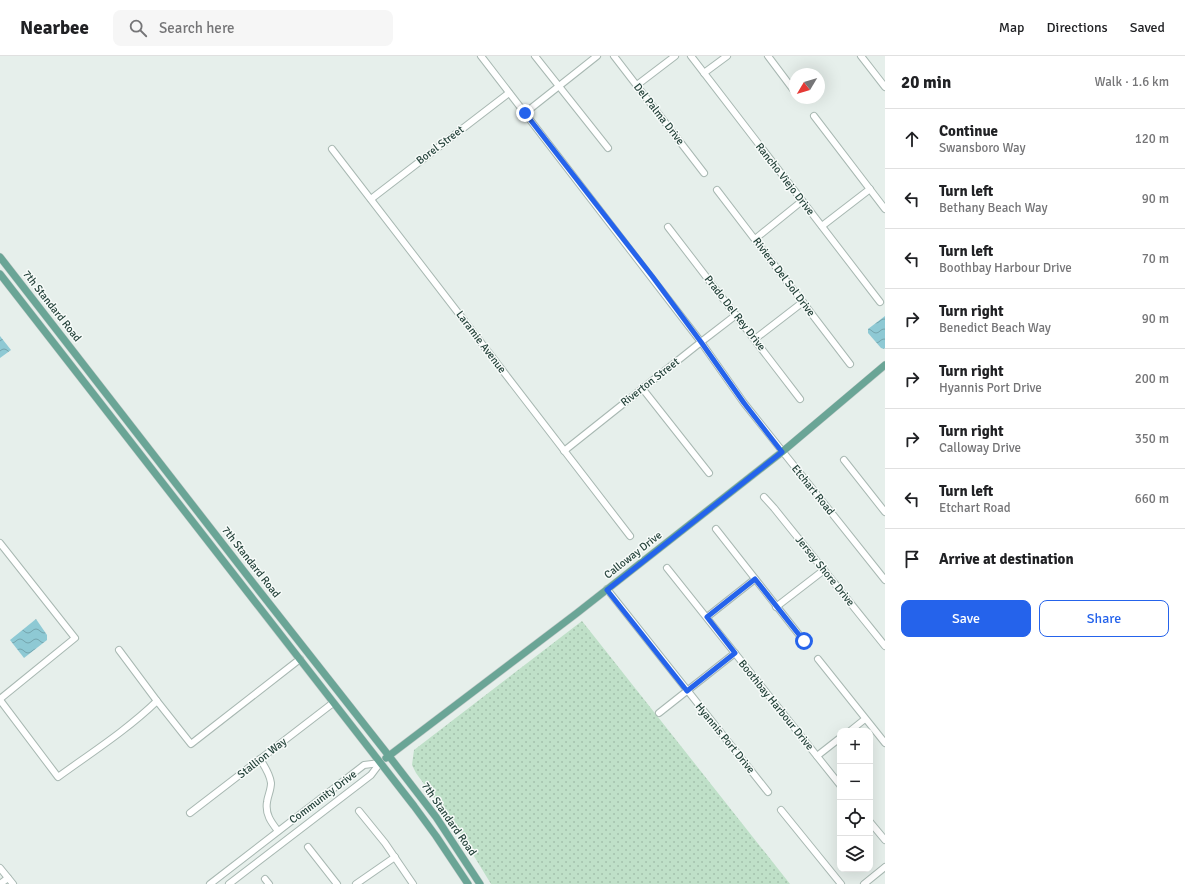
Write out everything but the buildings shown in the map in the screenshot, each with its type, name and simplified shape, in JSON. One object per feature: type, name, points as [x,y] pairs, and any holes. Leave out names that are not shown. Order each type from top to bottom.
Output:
[{"type":"main road","name":"7th Standard Road","points":[[0,257],[389,756],[443,827],[480,884]]},
{"type":"main road","name":"7th Standard Road","points":[[0,274],[425,820],[468,884]]},
{"type":"main road","name":"Calloway Drive","points":[[380,763],[607,590],[782,452],[885,365]]},
{"type":"street","name":"Etchart Road","points":[[482,56],[701,342],[744,403],[885,580]]},
{"type":"street","points":[[535,56],[608,148]]},
{"type":"street","points":[[525,113],[597,56]]},
{"type":"street","name":"Del Palma Drive","points":[[614,56],[704,173]]},
{"type":"street","points":[[637,85],[675,56]]},
{"type":"street","name":"Rancho Viejo Drive","points":[[691,56],[880,302]]},
{"type":"street","points":[[704,74],[727,56]]},
{"type":"street","points":[[768,56],[789,84]]},
{"type":"street","points":[[864,57],[885,87]]},
{"type":"street","name":"Borel Street","points":[[371,198],[509,92]]},
{"type":"street","points":[[814,116],[885,208]]},
{"type":"street","name":"Laramie Avenue","points":[[332,149],[630,536]]},
{"type":"street","points":[[822,226],[870,189]]},
{"type":"street","name":"Riviera Del Sol Drive","points":[[717,190],[850,364]]},
{"type":"street","points":[[755,239],[802,202]]},
{"type":"street","name":"Prado Del Rey Drive","points":[[668,227],[755,339],[800,400]]},
{"type":"street","points":[[755,339],[803,302]]},
{"type":"street","name":"Riverton Street","points":[[564,451],[736,315]]},
{"type":"street","points":[[642,388],[709,473]]},
{"type":"street","points":[[844,460],[885,512]]},
{"type":"street","name":"Jersey Shore Drive","points":[[764,497],[884,644]]},
{"type":"street","points":[[716,529],[804,641]]},
{"type":"street","points":[[0,543],[75,638],[0,699],[58,777],[105,743],[157,702]]},
{"type":"street","name":"Boothbay Harbour Drive","points":[[667,568],[837,781]]},
{"type":"street","points":[[776,607],[824,570]]},
{"type":"street","points":[[707,617],[755,579]]},
{"type":"street","name":"Hyannis Port Drive","points":[[607,590],[768,792]]},
{"type":"street","points":[[119,650],[157,702],[191,744],[300,659]]},
{"type":"street","points":[[659,713],[735,653]]},
{"type":"street","points":[[818,659],[885,743]]},
{"type":"street","name":"Stallion Way","points":[[190,813],[334,703]]},
{"type":"street","points":[[854,728],[866,718]]},
{"type":"street","points":[[817,756],[837,740]]},
{"type":"street","points":[[260,760],[267,770],[271,781],[267,802],[268,816],[278,831]]},
{"type":"street","name":"Community Drive","points":[[210,884],[364,766],[380,763]]},
{"type":"street","name":"Community Drive","points":[[229,884],[371,774],[380,763]]},
{"type":"street","points":[[781,810],[841,884]]},
{"type":"street","points":[[359,811],[395,857],[413,884]]},
{"type":"street","points":[[873,826],[885,840]]},
{"type":"street","points":[[308,847],[337,884]]},
{"type":"street","points":[[356,884],[395,857]]},
{"type":"street","points":[[864,884],[885,867]]},
{"type":"street","points":[[0,868],[13,884]]},
{"type":"street","points":[[0,884],[8,878]]},
{"type":"green space","points":[[582,621],[790,884],[491,884],[463,838],[416,773],[412,765],[414,750]]},
{"type":"water","points":[[885,316],[884,349],[881,348],[868,333],[868,329]]},
{"type":"water","points":[[0,336],[11,350],[0,358]]},
{"type":"water","points":[[36,619],[47,635],[47,640],[24,658],[10,640]]},
{"type":"route","points":[[525,113],[652,276],[744,403],[782,452],[607,590],[687,691],[735,653],[707,617],[755,579],[804,641]]}]
